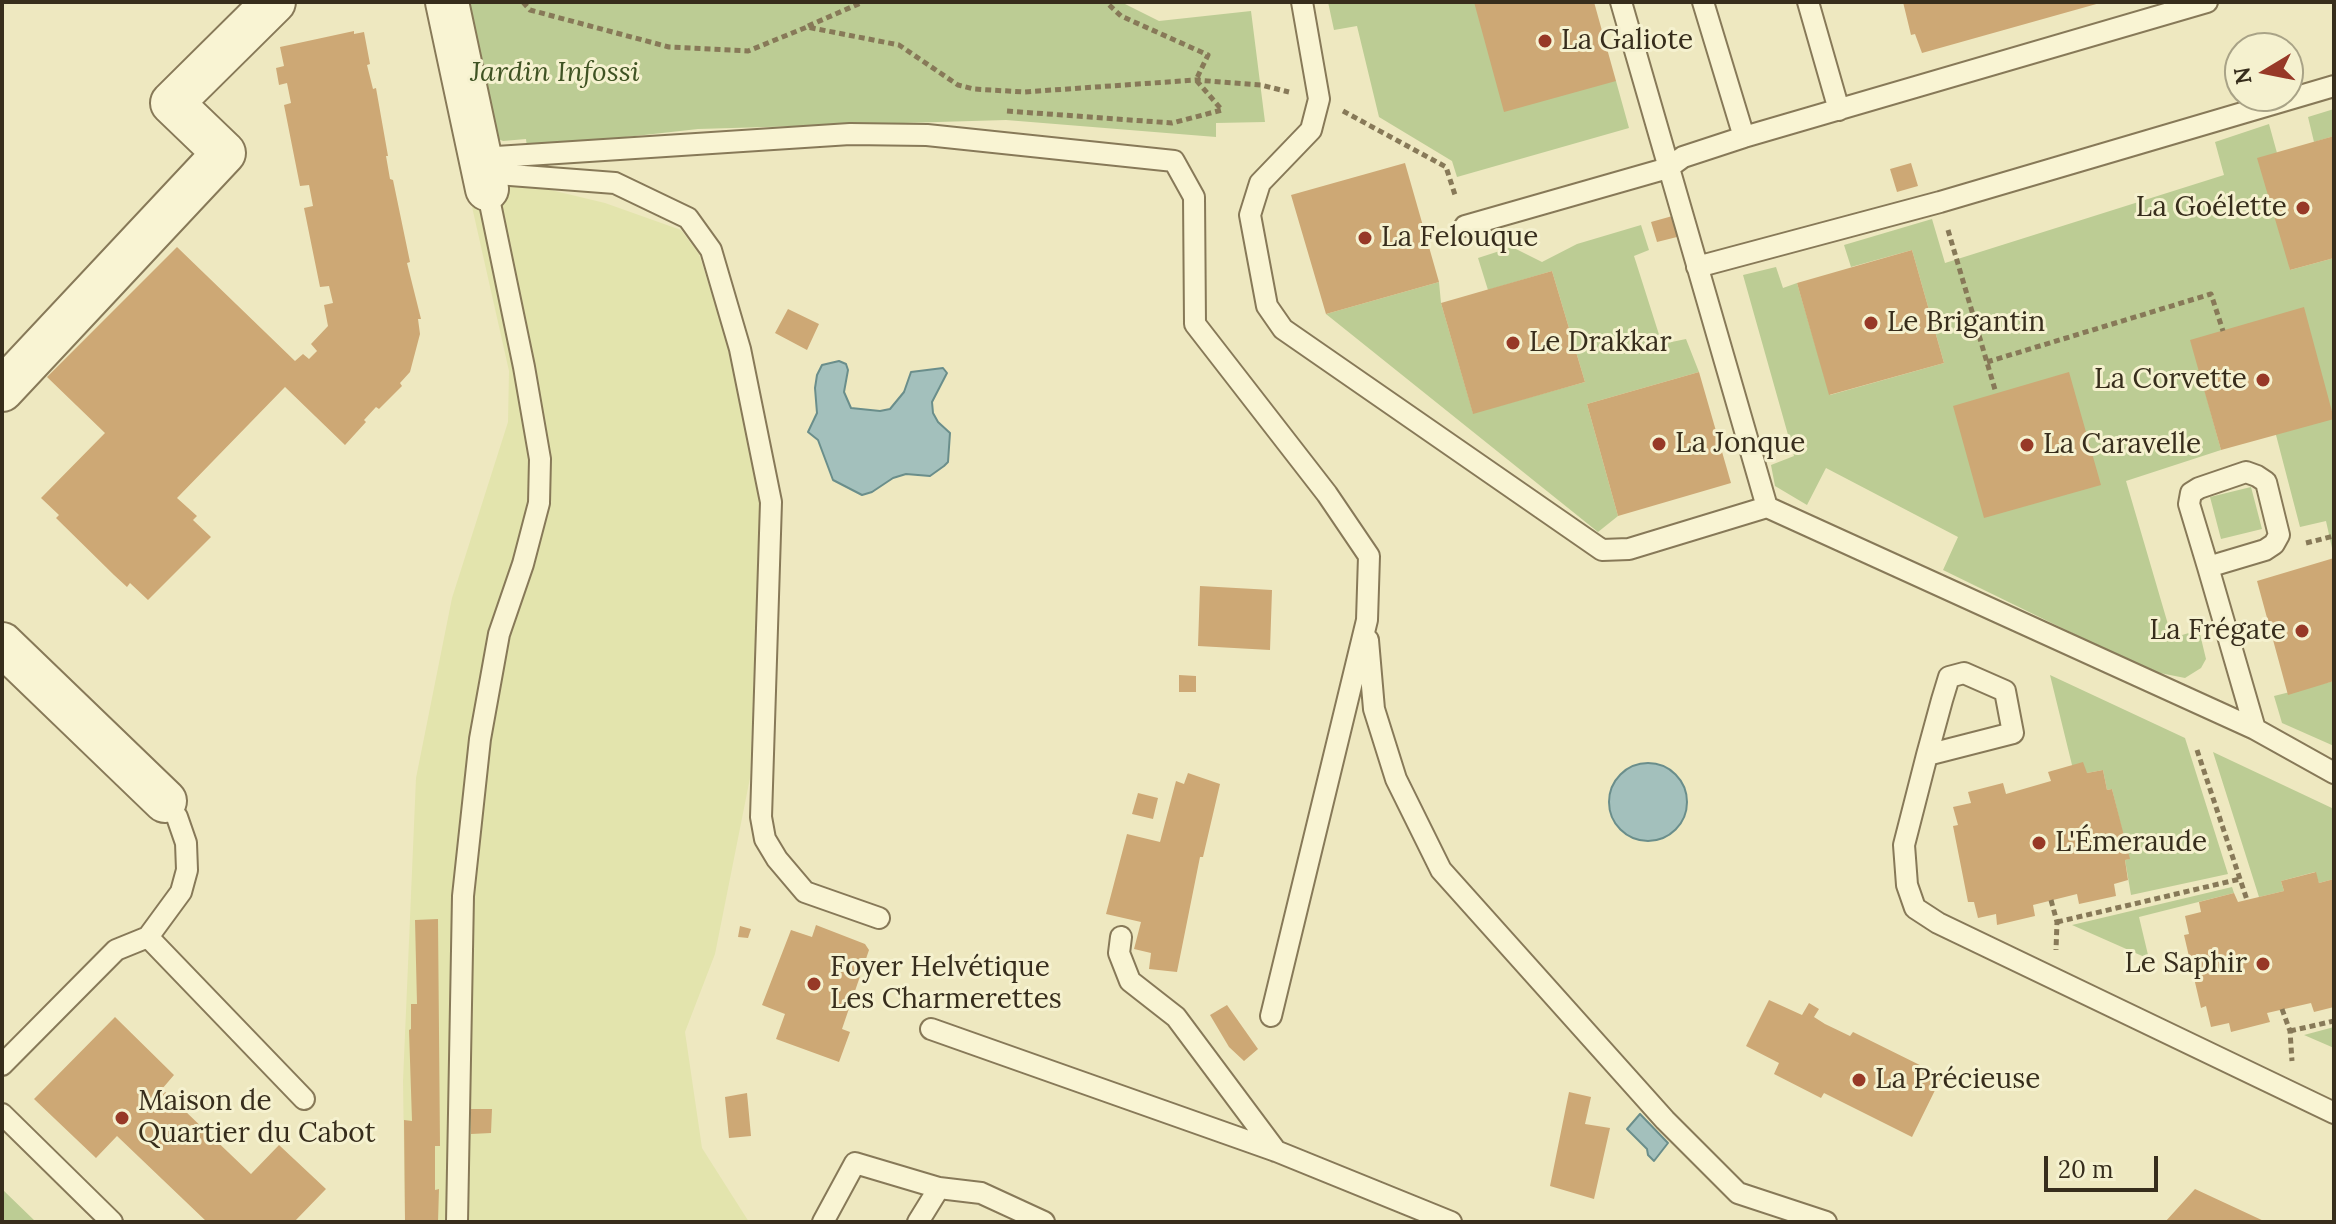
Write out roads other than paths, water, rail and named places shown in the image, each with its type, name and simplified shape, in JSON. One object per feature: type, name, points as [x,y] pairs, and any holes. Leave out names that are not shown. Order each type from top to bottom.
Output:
[{"type":"street","points":[[2,390],[224,153],[172,103],[274,2]]},
{"type":"street","points":[[447,2],[484,173]]},
{"type":"street","points":[[2,644],[149,795]]},
{"type":"lane","points":[[1302,2],[1319,99],[1311,130],[1260,183],[1250,215],[1267,306],[1283,329],[1602,550],[1629,549],[1767,507],[2255,729],[2334,773]]},
{"type":"lane","points":[[1621,2],[1767,507]]},
{"type":"lane","points":[[1703,2],[1744,137]]},
{"type":"lane","points":[[1808,2],[1839,110]]},
{"type":"lane","points":[[1465,226],[1668,168],[1683,157],[1744,137],[2207,2]]},
{"type":"lane","points":[[1697,267],[1940,202],[2334,86]]},
{"type":"lane","points":[[484,173],[850,134],[927,135],[1174,161],[1194,197],[1195,324],[1327,494],[1369,556],[1367,620],[1374,709],[1396,779],[1441,870],[1665,1120],[1738,1193],[1826,1222]]},
{"type":"lane","points":[[484,173],[615,183],[688,218],[711,250],[740,349],[771,502],[761,817],[765,839],[777,859],[805,892],[879,918]]},
{"type":"lane","points":[[457,1222],[463,896],[477,770],[499,634],[523,564],[539,503],[540,459],[484,173]]},
{"type":"lane","points":[[2208,567],[2265,550],[2274,544],[2279,535],[2266,482],[2257,476],[2246,472],[2199,488],[2191,493],[2189,504],[2255,729]]},
{"type":"lane","points":[[1271,1016],[1367,620]]},
{"type":"lane","points":[[1927,755],[2013,733],[2005,691],[1964,673],[1949,677],[1927,755],[1904,845],[1907,885],[1915,908],[1938,923],[2334,1113]]},
{"type":"lane","points":[[2,1065],[116,950],[148,937],[181,892],[187,870],[186,843],[177,817],[149,795]]},
{"type":"lane","points":[[148,937],[304,1099]]},
{"type":"lane","points":[[1121,937],[1119,953],[1130,981],[1176,1017],[1276,1151]]},
{"type":"lane","points":[[931,1029],[1276,1151],[1451,1222]]},
{"type":"lane","points":[[2,1114],[112,1222]]},
{"type":"lane","points":[[823,1222],[855,1163],[939,1188],[981,1193],[1044,1222]]},
{"type":"lane","points":[[918,1222],[939,1188]]},
{"type":"water","points":[[839,361],[846,364],[848,370],[844,392],[851,408],[880,411],[890,409],[904,392],[911,372],[943,368],[947,373],[932,402],[938,422],[950,433],[948,462],[930,476],[906,474],[862,495],[833,480],[818,440],[808,432],[817,413],[817,375],[822,365]]},
{"type":"water","points":[[1648,763],[1663,766],[1676,774],[1684,787],[1687,802],[1684,817],[1676,830],[1663,838],[1648,841],[1633,838],[1620,830],[1612,817],[1609,802],[1612,787],[1620,774],[1633,766]]},
{"type":"water","points":[[1640,1114],[1668,1143],[1654,1161],[1627,1129]]},
{"type":"place","name":"La Galiote","points":[[1545,41]]},
{"type":"place","name":"La Goélette","points":[[2303,208]]},
{"type":"place","name":"La Felouque","points":[[1365,238]]},
{"type":"place","name":"Le Brigantin","points":[[1871,323]]},
{"type":"place","name":"Le Drakkar","points":[[1513,343]]},
{"type":"place","name":"La Corvette","points":[[2263,380]]},
{"type":"place","name":"La Jonque","points":[[1659,444]]},
{"type":"place","name":"La Caravelle","points":[[2027,445]]},
{"type":"place","name":"La Frégate","points":[[2302,631]]},
{"type":"place","name":"L'Émeraude","points":[[2039,843]]},
{"type":"place","name":"Le Saphir","points":[[2263,964]]},
{"type":"place","name":"Foyer Helvétique Les Charmerettes","points":[[814,984]]},
{"type":"place","name":"La Précieuse","points":[[1859,1080]]},
{"type":"place","name":"Maison de Quartier du Cabot","points":[[122,1118]]},
{"type":"park label","name":"Jardin Infossi","points":[[555,73]]}]
